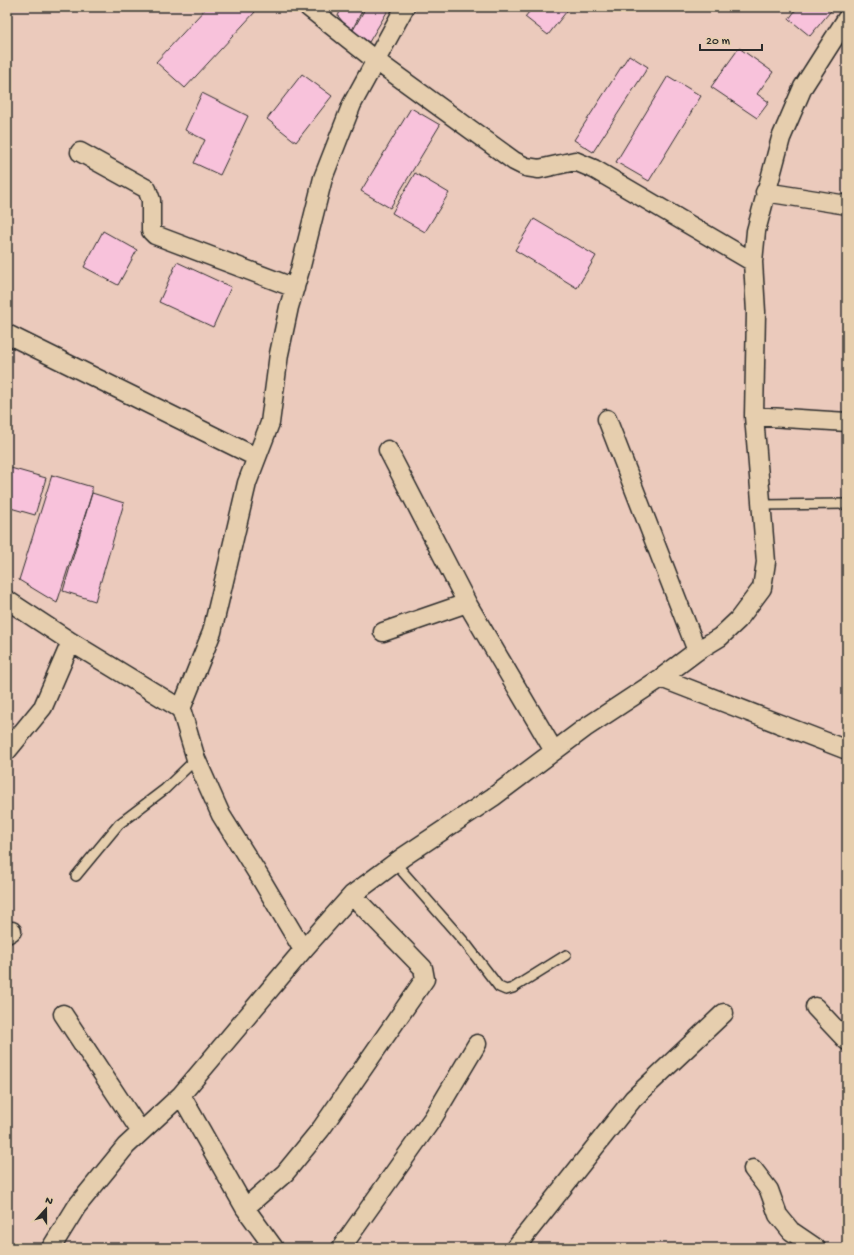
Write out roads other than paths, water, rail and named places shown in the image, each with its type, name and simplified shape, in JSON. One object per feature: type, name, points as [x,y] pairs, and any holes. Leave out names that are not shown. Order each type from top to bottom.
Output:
[{"type":"street","points":[[308,7],[375,60],[514,161],[526,167],[538,169],[575,161],[594,168],[753,262]]},
{"type":"street","points":[[302,950],[222,815],[196,759],[181,709],[212,632],[247,483],[270,423],[279,354],[289,307],[323,178],[352,104],[405,7]]},
{"type":"street","points":[[51,1248],[77,1206],[126,1146],[182,1094],[302,950],[352,894],[493,797],[585,728],[661,678],[697,651],[720,637],[738,620],[762,588],[766,562],[754,416],[756,312],[753,262],[756,231],[765,192],[781,138],[803,87],[847,18]]},
{"type":"street","points":[[80,152],[148,189],[151,200],[150,231],[155,235],[162,239],[295,288]]},
{"type":"street","points":[[765,192],[847,206]]},
{"type":"street","points":[[7,334],[256,457]]},
{"type":"street","points":[[754,416],[847,422]]},
{"type":"street","points":[[607,419],[697,651]]},
{"type":"street","points":[[388,450],[467,603],[554,751]]},
{"type":"street","points":[[7,600],[71,642],[181,709]]},
{"type":"street","points":[[383,632],[467,603]]},
{"type":"street","points":[[7,751],[43,707],[71,642]]},
{"type":"street","points":[[661,678],[847,750]]},
{"type":"street","points":[[245,1208],[285,1173],[321,1129],[425,979],[423,968],[352,894]]},
{"type":"street","points":[[816,1007],[847,1041]]},
{"type":"street","points":[[515,1248],[633,1099],[724,1013]]},
{"type":"street","points":[[63,1014],[141,1132]]},
{"type":"street","points":[[341,1248],[433,1118],[476,1044]]},
{"type":"street","points":[[182,1094],[245,1208],[274,1248]]},
{"type":"street","points":[[753,1169],[769,1190],[778,1215],[791,1231],[816,1248]]},
{"type":"lane","points":[[762,505],[847,504]]},
{"type":"lane","points":[[76,876],[119,824],[165,789],[196,759]]},
{"type":"lane","points":[[395,863],[466,944],[499,987],[506,990],[513,988],[566,955]]}]
